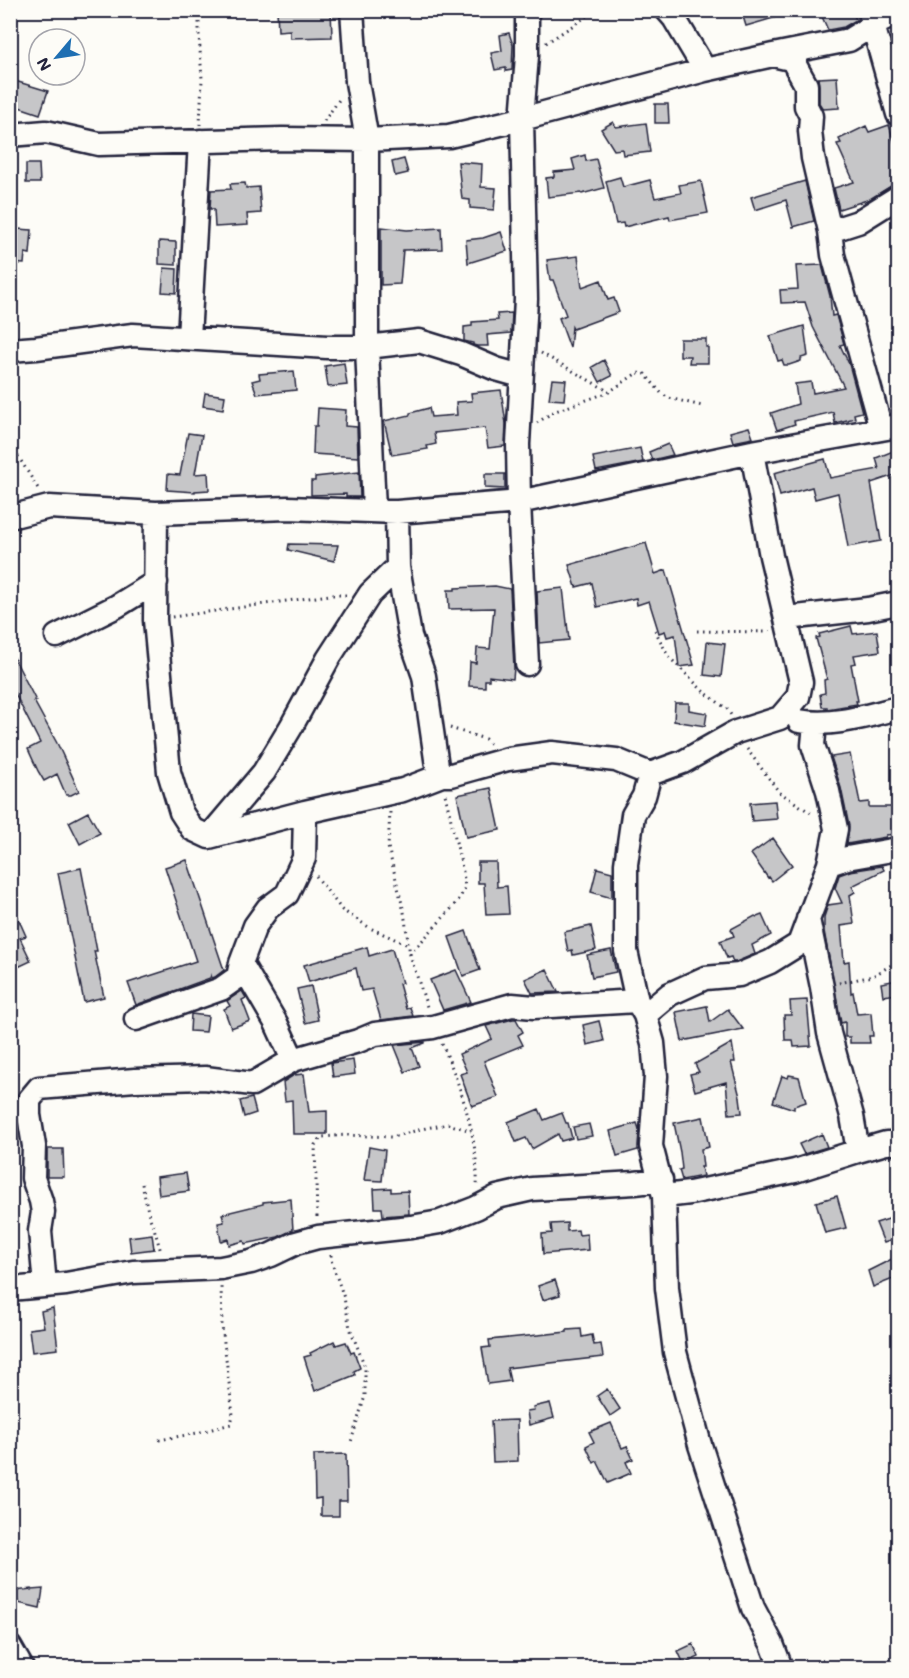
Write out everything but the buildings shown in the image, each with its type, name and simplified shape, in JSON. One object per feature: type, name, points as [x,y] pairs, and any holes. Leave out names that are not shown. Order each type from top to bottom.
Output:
[{"type":"street","points":[[351,10],[357,82],[367,140],[367,348],[374,510]]},
{"type":"street","points":[[527,10],[527,56],[522,119],[526,299],[518,444],[527,664]]},
{"type":"street","points":[[668,10],[705,70]]},
{"type":"street","points":[[10,135],[46,132],[99,144],[310,139],[367,140],[449,136],[705,70],[849,40],[871,18],[898,13]]},
{"type":"street","points":[[871,18],[898,114]]},
{"type":"street","points":[[10,517],[49,507],[156,513],[288,508],[396,512],[519,502],[752,452],[890,427],[833,255],[830,231],[813,158],[811,116],[806,106],[806,85],[795,60],[773,55]]},
{"type":"street","points":[[189,338],[200,141]]},
{"type":"street","points":[[830,231],[858,222],[898,197]]},
{"type":"street","points":[[10,350],[132,334],[367,348],[419,341],[521,376]]},
{"type":"street","points":[[752,452],[771,556],[801,682],[798,697],[780,718]]},
{"type":"street","points":[[396,512],[398,567],[410,636],[424,676],[436,766],[442,775]]},
{"type":"street","points":[[156,513],[155,620],[169,772],[181,812],[192,829],[209,837],[391,792],[442,775],[451,775],[508,759],[552,753],[616,760],[650,774],[682,762],[739,731],[780,718],[815,724],[852,720],[898,708]]},
{"type":"street","points":[[209,837],[264,772],[327,659],[370,594],[398,567]]},
{"type":"street","points":[[57,636],[117,606],[156,582]]},
{"type":"street","points":[[788,625],[898,603]]},
{"type":"street","points":[[45,1286],[40,1231],[43,1212],[33,1178],[34,1146],[29,1115],[29,1100],[39,1088],[193,1078],[252,1084],[293,1060],[375,1034],[433,1027],[512,1005],[641,1008],[705,978],[739,975],[770,962],[799,944],[829,864],[836,829],[828,791],[813,745],[815,724]]},
{"type":"street","points":[[650,774],[644,796],[633,815],[626,864],[626,951],[653,1043],[656,1076],[651,1146],[662,1188],[667,1288],[675,1352],[700,1445],[753,1608],[772,1644],[781,1668]]},
{"type":"street","points":[[136,1019],[221,989],[238,977],[255,926],[268,908],[287,894],[304,858],[305,812]]},
{"type":"street","points":[[829,864],[847,858],[898,849]]},
{"type":"street","points":[[807,918],[829,1033],[852,1116],[858,1151]]},
{"type":"street","points":[[241,963],[276,1023],[293,1060]]},
{"type":"street","points":[[10,1288],[45,1286],[133,1272],[221,1268],[252,1262],[296,1243],[324,1236],[440,1222],[497,1197],[532,1189],[662,1188],[690,1193],[795,1170],[886,1143],[898,1143]]},
{"type":"street","points":[[10,1647],[22,1668]]},
{"type":"path","points":[[199,10],[202,79],[200,141]]},
{"type":"path","points":[[527,56],[589,15],[592,10]]},
{"type":"path","points":[[310,139],[340,99],[357,82]]},
{"type":"path","points":[[524,344],[609,392]]},
{"type":"path","points":[[518,444],[535,425],[553,412],[609,392],[637,373],[645,374],[662,394],[669,398],[702,406]]},
{"type":"path","points":[[10,440],[49,507]]},
{"type":"path","points":[[155,620],[330,595],[370,594]]},
{"type":"path","points":[[697,631],[788,625]]},
{"type":"path","points":[[655,630],[668,656],[703,691],[727,710],[779,792],[836,829]]},
{"type":"path","points":[[430,722],[485,740],[508,759]]},
{"type":"path","points":[[410,955],[452,909],[465,887],[442,775]]},
{"type":"path","points":[[391,792],[388,847],[404,912],[410,955],[433,1027],[453,1069],[471,1131],[477,1168],[476,1208]]},
{"type":"path","points":[[304,858],[342,910],[370,928],[408,945]]},
{"type":"path","points":[[822,987],[873,976],[898,961]]},
{"type":"path","points":[[351,1442],[365,1396],[365,1367],[350,1328],[344,1298],[324,1236],[315,1145],[322,1137],[346,1135],[392,1137],[448,1124],[471,1131]]},
{"type":"path","points":[[142,1184],[166,1271]]},
{"type":"path","points":[[159,1440],[231,1424],[233,1415],[222,1326],[221,1268]]}]
